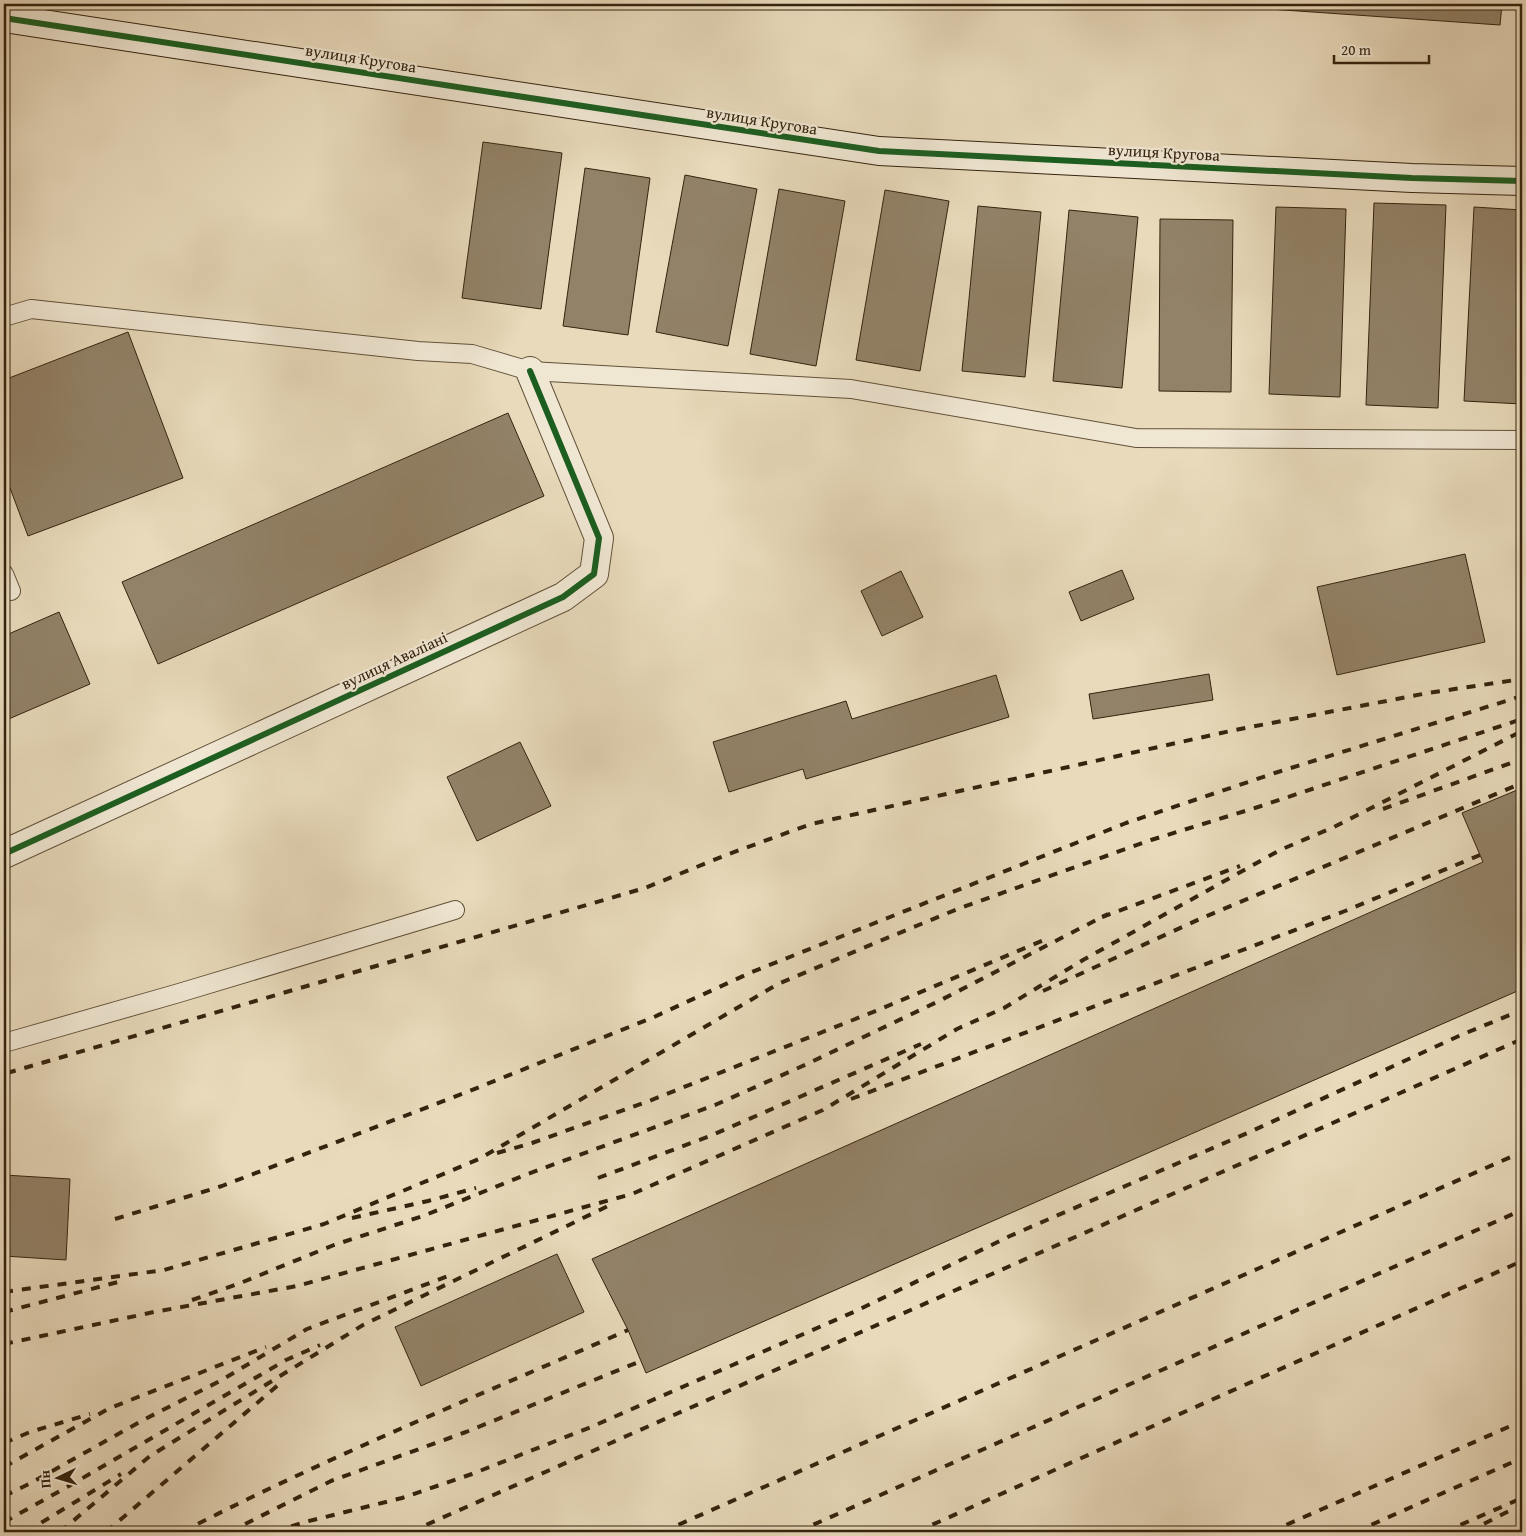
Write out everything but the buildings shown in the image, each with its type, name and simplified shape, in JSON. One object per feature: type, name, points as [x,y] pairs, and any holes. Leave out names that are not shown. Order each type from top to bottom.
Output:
[{"type":"street","name":"вулиця Кругова","points":[[4,18],[879,151],[1412,178],[1522,181]]},
{"type":"street","name":"вулиця Аваліані","points":[[4,854],[563,597],[594,574],[599,538],[530,372]]},
{"type":"lane","points":[[4,317],[31,309],[418,351],[472,354],[530,372],[851,389],[1136,438],[1522,440]]},
{"type":"lane","points":[[4,574],[11,592]]},
{"type":"lane","points":[[4,1043],[455,910]]},
{"type":"railway","points":[[7,1073],[645,888],[726,855],[811,824],[1235,730],[1428,693],[1522,679]]},
{"type":"railway","points":[[115,1219],[222,1186],[467,1092],[654,1017],[752,972],[1126,823],[1278,772],[1522,696]]},
{"type":"railway","points":[[4,1292],[164,1270],[324,1224],[479,1159],[778,984],[875,943],[960,908],[1151,840],[1258,807],[1522,719]]},
{"type":"railway","points":[[4,1344],[154,1312],[297,1286],[632,1194],[823,1110],[957,1029],[1004,1008],[1083,960],[1280,850],[1334,827],[1522,731]]},
{"type":"railway","points":[[1383,809],[1522,759]]},
{"type":"railway","points":[[1043,991],[1202,918],[1522,783]]},
{"type":"railway","points":[[851,1099],[1345,911],[1480,855]]},
{"type":"railway","points":[[1102,917],[1240,866]]},
{"type":"railway","points":[[192,1300],[238,1284],[334,1245],[423,1216],[525,1175],[715,1105],[807,1064],[939,1001],[1108,914]]},
{"type":"railway","points":[[497,1153],[532,1143],[649,1101],[878,1010],[1044,940]]},
{"type":"railway","points":[[274,1532],[305,1522],[402,1498],[472,1474],[591,1427],[856,1311],[1010,1236],[1252,1131],[1461,1035],[1522,1010]]},
{"type":"railway","points":[[410,1532],[1522,1039]]},
{"type":"railway","points":[[598,1178],[710,1136],[921,1044]]},
{"type":"railway","points":[[662,1532],[1522,1152]]},
{"type":"railway","points":[[352,1218],[476,1188]]},
{"type":"railway","points":[[60,1532],[150,1456],[363,1325],[610,1205]]},
{"type":"railway","points":[[797,1532],[1522,1210]]},
{"type":"railway","points":[[916,1532],[1522,1261]]},
{"type":"railway","points":[[4,1496],[145,1419],[220,1381],[307,1329],[451,1275]]},
{"type":"railway","points":[[4,1312],[118,1282]]},
{"type":"railway","points":[[182,1532],[237,1504],[347,1453],[628,1330]]},
{"type":"railway","points":[[4,1522],[286,1360],[320,1345]]},
{"type":"railway","points":[[4,1467],[110,1408],[266,1347]]},
{"type":"railway","points":[[229,1532],[331,1481],[466,1432],[641,1361]]},
{"type":"railway","points":[[106,1532],[284,1380]]},
{"type":"railway","points":[[4,1443],[30,1432],[90,1414]]},
{"type":"railway","points":[[1270,1532],[1522,1421]]},
{"type":"railway","points":[[1355,1532],[1522,1458]]},
{"type":"railway","points":[[26,1532],[121,1474]]},
{"type":"railway","points":[[1444,1532],[1522,1498]]},
{"type":"railway","points":[[1468,1532],[1509,1511]]},
{"type":"cycle path","points":[[4,18],[879,151],[1412,178],[1522,181]]},
{"type":"cycle path","points":[[4,854],[563,597],[594,574],[599,538],[530,371]]}]
